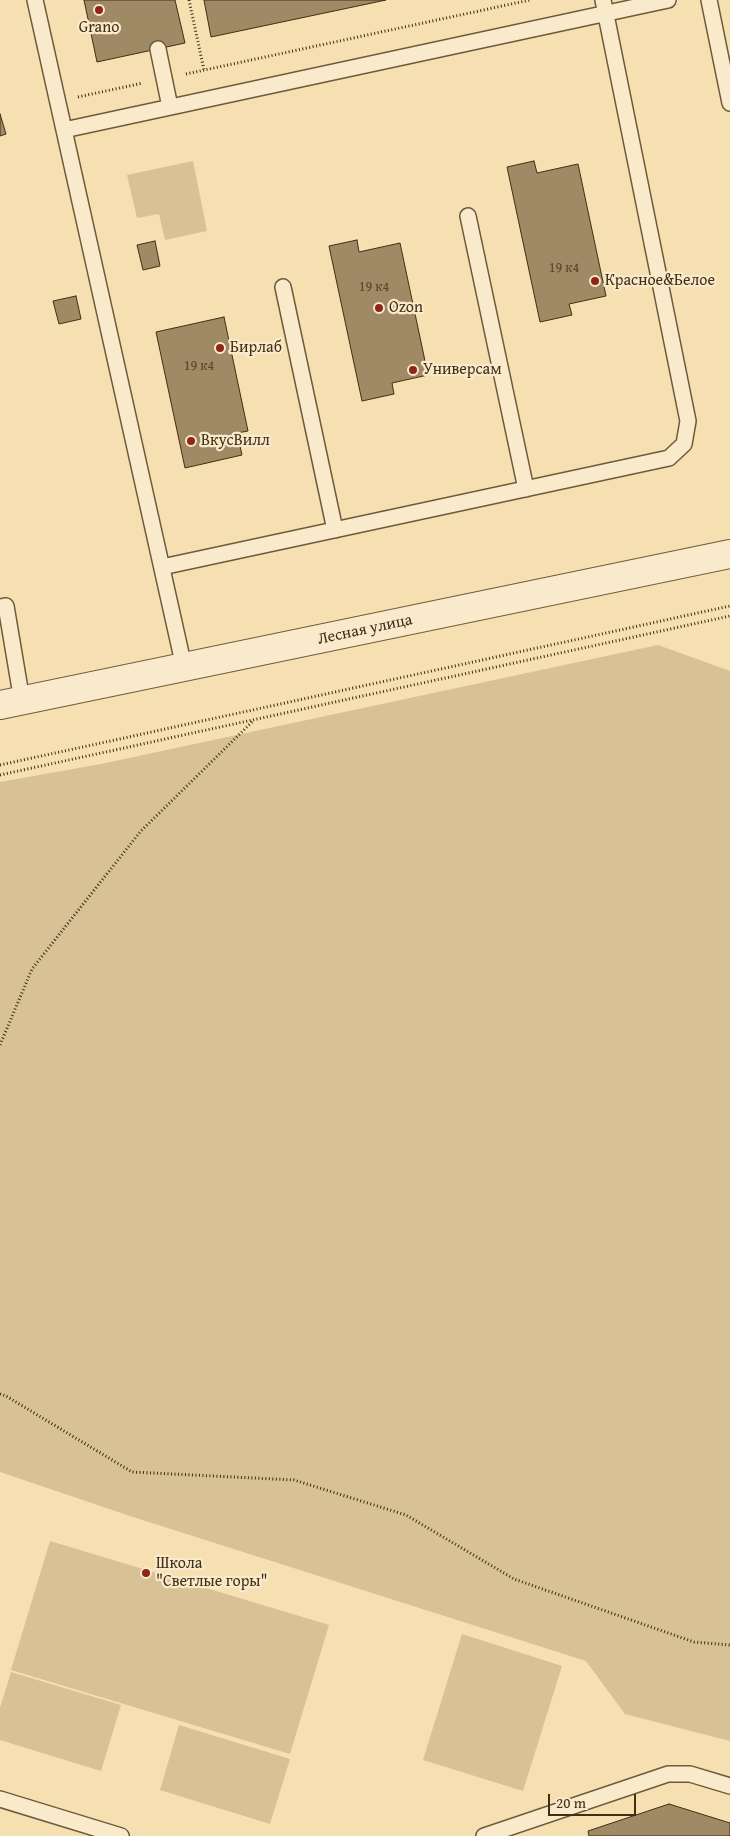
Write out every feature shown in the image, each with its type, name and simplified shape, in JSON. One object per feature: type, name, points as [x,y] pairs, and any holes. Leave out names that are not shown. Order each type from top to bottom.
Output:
[{"type":"street","name":"Лесная улица","points":[[11,703],[730,554]]},
{"type":"lane","points":[[35,0],[184,667]]},
{"type":"lane","points":[[64,130],[604,7],[668,0]]},
{"type":"lane","points":[[708,0],[730,102]]},
{"type":"lane","points":[[162,567],[669,458],[684,444],[688,421],[604,7]]},
{"type":"lane","points":[[158,49],[170,107]]},
{"type":"lane","points":[[468,216],[526,489]]},
{"type":"lane","points":[[283,287],[335,530]]},
{"type":"lane","points":[[0,607],[6,606],[11,703]]},
{"type":"lane","points":[[484,1836],[668,1774],[690,1774],[730,1786]]},
{"type":"lane","points":[[0,1799],[121,1836]]},
{"type":"path","points":[[189,0],[204,70]]},
{"type":"path","points":[[57,101],[530,0]]},
{"type":"path","points":[[0,765],[730,606]]},
{"type":"path","points":[[0,776],[730,616]]},
{"type":"path","points":[[0,1045],[32,969],[140,832],[253,721]]},
{"type":"path","points":[[0,1394],[132,1472],[294,1480],[406,1515],[514,1579],[694,1642],[730,1645]]},
{"type":"shaded area","points":[[193,161],[207,231],[165,240],[159,214],[137,218],[127,175]]},
{"type":"shaded area","points":[[658,645],[730,671],[730,1741],[625,1714],[586,1661],[130,1516],[0,1472],[0,782],[101,764]]},
{"type":"shaded area","points":[[50,1541],[329,1625],[290,1754],[11,1670]]},
{"type":"shaded area","points":[[462,1634],[562,1666],[523,1791],[423,1760]]},
{"type":"shaded area","points":[[11,1672],[121,1705],[101,1771],[0,1740],[0,1708]]},
{"type":"shaded area","points":[[179,1725],[290,1759],[270,1824],[160,1790]]},
{"type":"building","points":[[84,0],[175,0],[185,43],[97,62]]},
{"type":"building","points":[[204,0],[386,0],[211,37]]},
{"type":"building","points":[[0,114],[6,134],[0,136]]},
{"type":"building","points":[[534,161],[537,173],[578,164],[606,296],[569,304],[572,315],[540,322],[507,167]]},
{"type":"building","points":[[357,240],[359,252],[400,243],[428,375],[392,383],[394,394],[362,401],[329,246]]},
{"type":"building","points":[[155,241],[160,266],[143,270],[137,245]]},
{"type":"building","points":[[76,296],[81,319],[59,324],[53,301]]},
{"type":"building","points":[[224,317],[248,431],[237,433],[242,455],[185,468],[156,332]]},
{"type":"building","points":[[669,1804],[730,1823],[730,1836],[589,1836],[588,1831]]},
{"type":"place","name":"Grano","points":[[99,10]]},
{"type":"place","name":"Красное&Белое","points":[[595,281]]},
{"type":"place","name":"Ozon","points":[[379,308]]},
{"type":"place","name":"Бирлаб","points":[[220,348]]},
{"type":"place","name":"Универсам","points":[[413,370]]},
{"type":"place","name":"ВкусВилл","points":[[191,441]]},
{"type":"place","name":"Школа \"Светлые горы\"","points":[[146,1573]]}]
